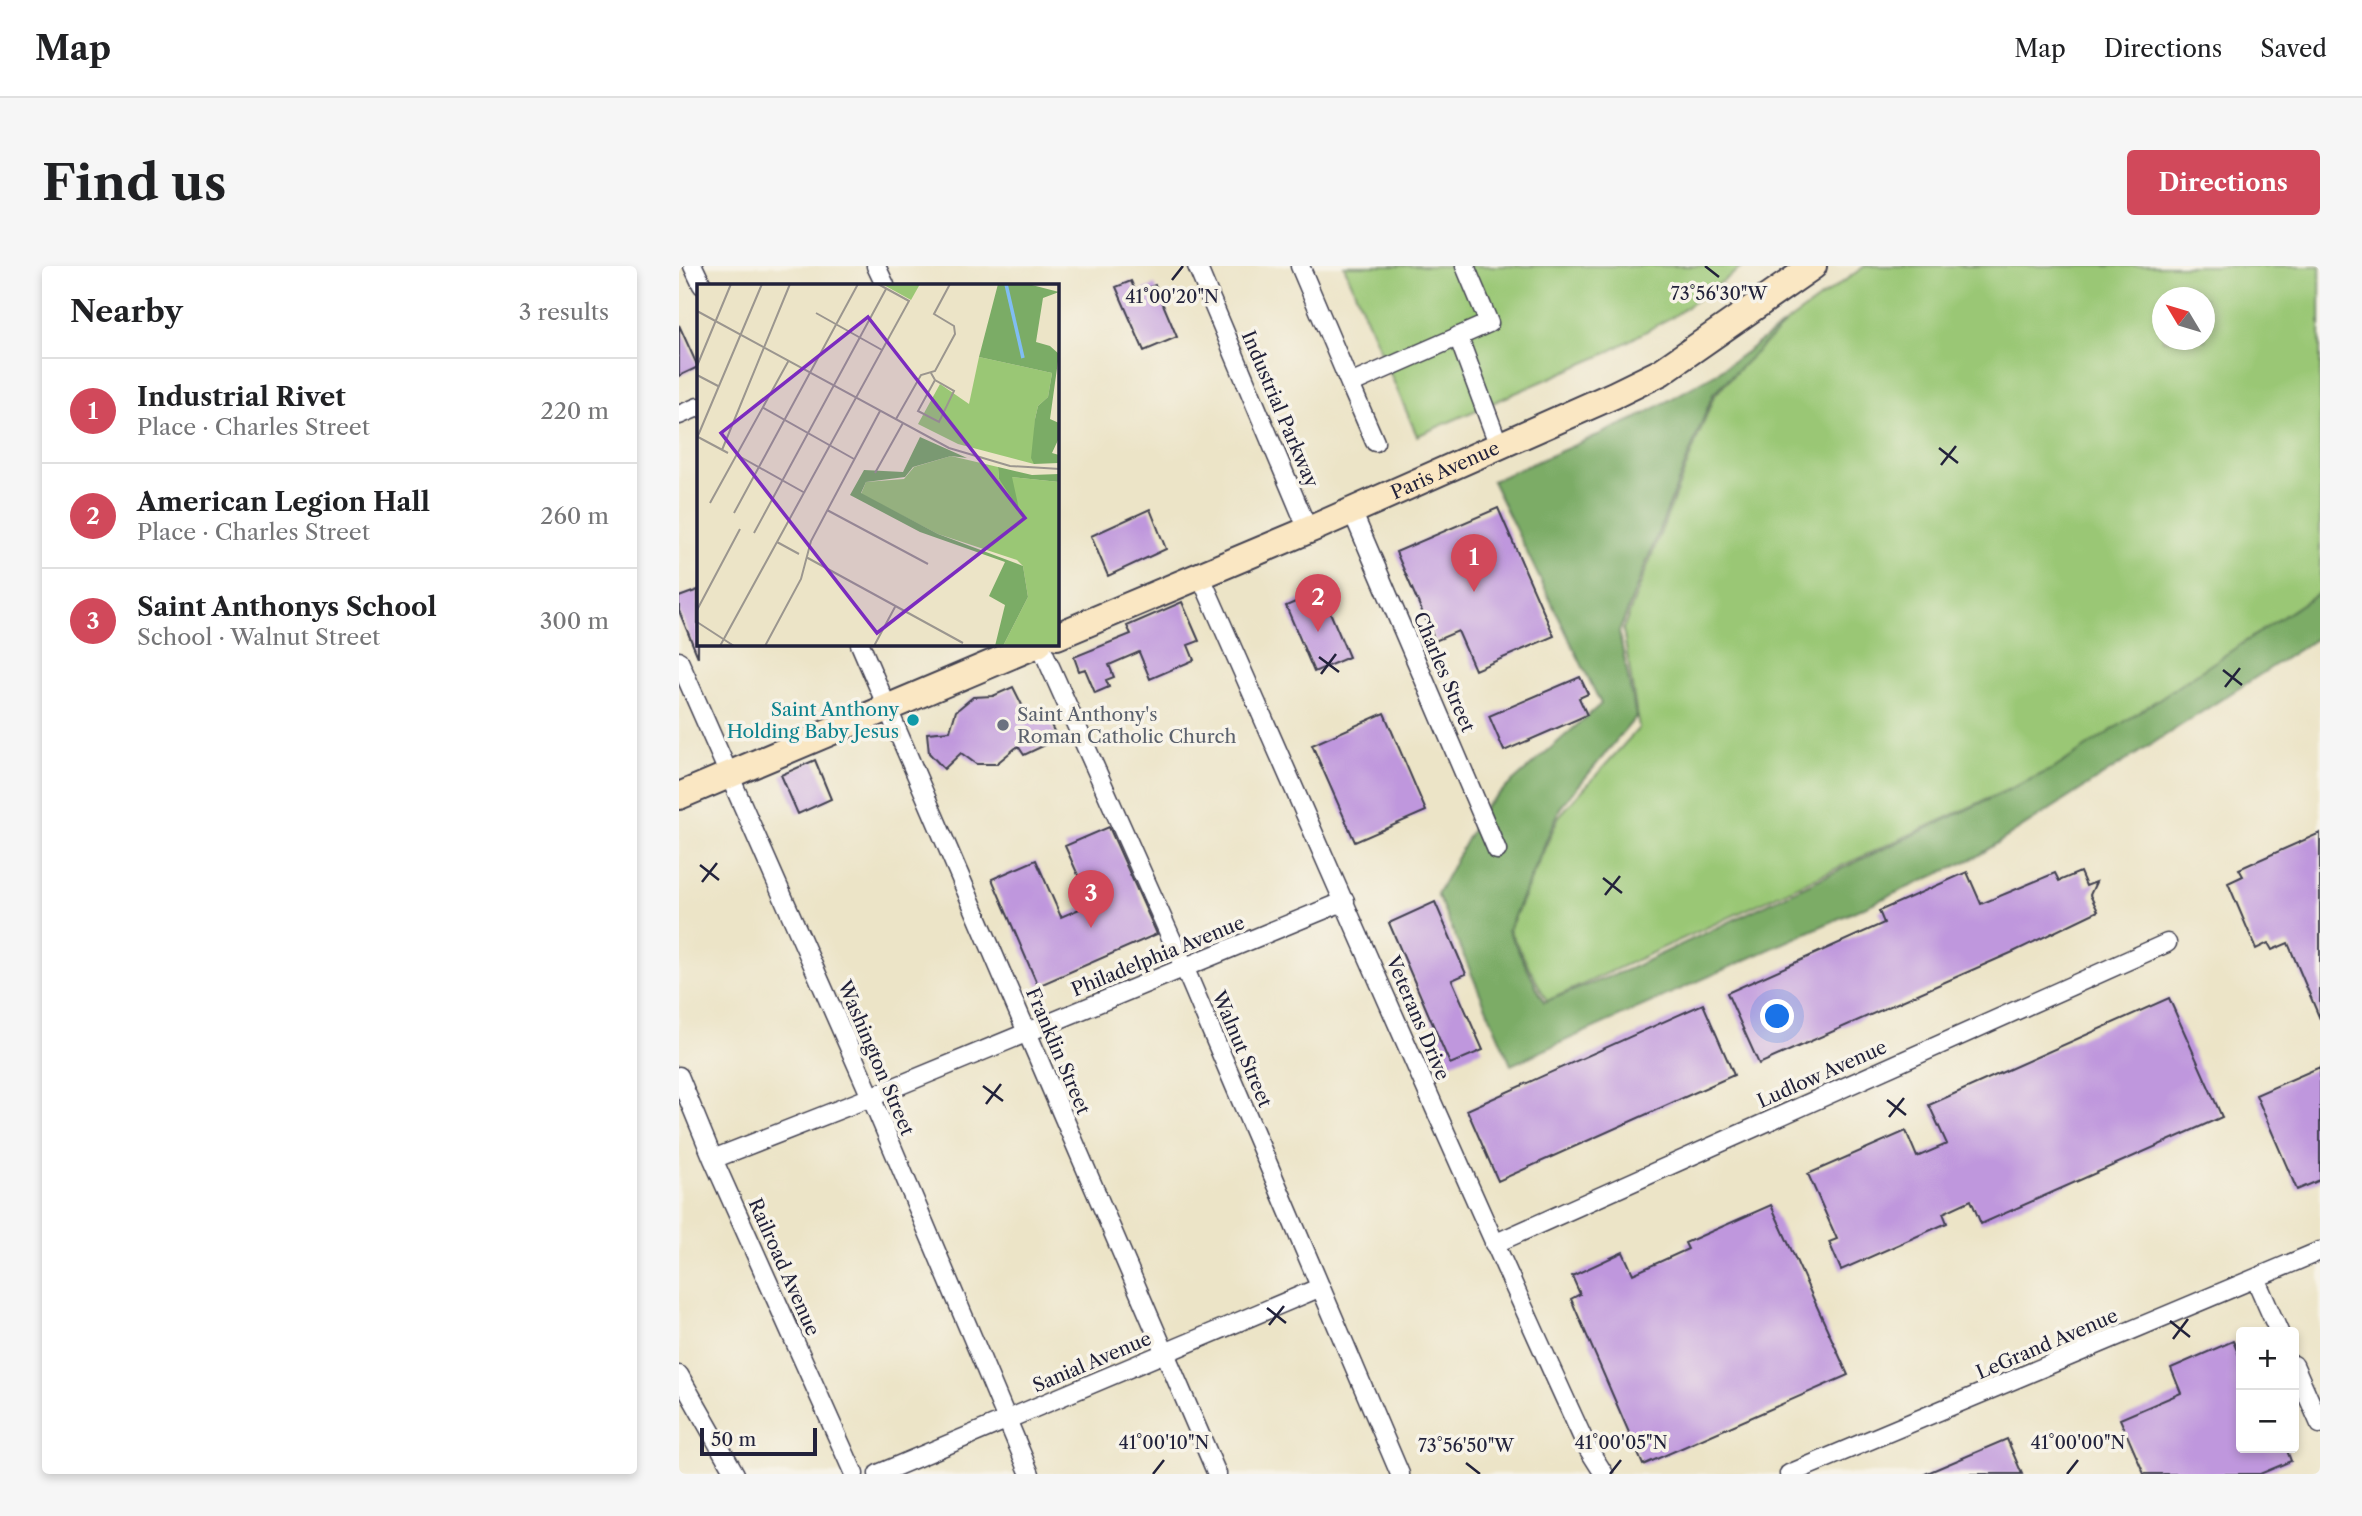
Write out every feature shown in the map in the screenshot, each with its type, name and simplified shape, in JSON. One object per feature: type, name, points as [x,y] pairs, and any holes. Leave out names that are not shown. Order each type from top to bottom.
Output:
[{"type":"street","points":[[693,266],[702,284]]},
{"type":"street","points":[[876,266],[885,284]]},
{"type":"street","name":"Industrial Parkway","points":[[1197,266],[1308,530]]},
{"type":"street","points":[[1300,266],[1375,442]]},
{"type":"street","points":[[1350,384],[1489,323],[1465,266]]},
{"type":"street","name":"Paris Avenue","points":[[1059,635],[1352,511],[1661,372],[1813,266]]},
{"type":"street","points":[[1458,336],[1499,446]]},
{"type":"street","points":[[679,415],[697,407]]},
{"type":"street","name":"Charles Street","points":[[1352,511],[1497,850]]},
{"type":"street","name":"Veterans Drive","points":[[1200,575],[1494,1244],[1587,1447],[1604,1474]]},
{"type":"street","name":"Franklin Street","points":[[861,646],[1217,1474]]},
{"type":"street","points":[[679,796],[1034,646]]},
{"type":"street","name":"Walnut Street","points":[[1040,646],[1185,969],[1399,1474]]},
{"type":"street","name":"Washington Street","points":[[679,661],[871,1097],[1030,1474]]},
{"type":"street","name":"Philadelphia Avenue","points":[[713,1159],[1185,969],[1345,901]]},
{"type":"street","name":"Ludlow Avenue","points":[[1494,1244],[2167,943]]},
{"type":"street","name":"Railroad Avenue","points":[[679,1076],[713,1159],[854,1474]]},
{"type":"street","name":"LeGrand Avenue","points":[[1789,1474],[2320,1251]]},
{"type":"street","points":[[2256,1280],[2277,1327]]},
{"type":"street","name":"Sanial Avenue","points":[[878,1474],[1321,1287]]},
{"type":"street","points":[[679,1375],[735,1474]]},
{"type":"street","points":[[2299,1376],[2320,1423]]},
{"type":"green space","points":[[1344,266],[1744,266],[1677,314],[1605,354],[1417,436]]},
{"type":"green space","points":[[1865,266],[2320,266],[2320,592],[2055,768],[1547,1001],[1509,930],[1559,816],[1639,728],[1623,629],[1714,396],[1787,322]]},
{"type":"green space","points":[[1787,322],[1713,394],[1619,632],[1636,717],[1560,808],[1508,930],[1544,1002],[1629,969],[2055,768],[2320,592],[2320,636],[1976,857],[1511,1065],[1437,894],[1485,806],[1601,704],[1492,481],[1637,418],[1717,373]]},
{"type":"building","points":[[1131,281],[1136,293],[1155,285],[1177,337],[1144,351],[1116,287]]},
{"type":"building","points":[[679,325],[697,367],[679,376]]},
{"type":"building","points":[[1498,508],[1554,636],[1475,670],[1458,631],[1435,641],[1396,552]]},
{"type":"building","points":[[1150,509],[1166,549],[1108,576],[1091,536]]},
{"type":"building","points":[[697,590],[698,657],[679,611],[679,597]]},
{"type":"building","points":[[1321,591],[1349,657],[1314,672],[1286,606]]},
{"type":"building","points":[[1182,602],[1199,641],[1188,645],[1194,660],[1150,679],[1139,652],[1109,665],[1114,677],[1106,680],[1109,687],[1095,693],[1085,669],[1079,671],[1074,657],[1131,634],[1127,626]]},
{"type":"building","points":[[1580,677],[1588,694],[1579,698],[1587,715],[1504,751],[1489,716]]},
{"type":"building","points":[[1013,687],[1030,721],[1046,715],[1058,739],[1024,755],[1018,746],[996,764],[976,764],[961,753],[944,769],[929,753],[927,733],[950,731],[956,711],[973,697],[993,696]]},
{"type":"building","points":[[1384,713],[1426,811],[1355,842],[1312,745]]},
{"type":"building","points":[[815,760],[831,799],[798,814],[781,775]]},
{"type":"building","points":[[1109,827],[1157,934],[1038,986],[992,879],[1036,860],[1061,917],[1091,904],[1065,846]]},
{"type":"building","points":[[2320,833],[2320,1019],[2288,943],[2272,950],[2268,943],[2256,949],[2228,883],[2243,876],[2239,869]]},
{"type":"building","points":[[1967,872],[1981,904],[2055,873],[2059,881],[2080,872],[2086,886],[2096,882],[2090,895],[2098,911],[2013,952],[1759,1064],[1727,993],[1884,923],[1879,911]]},
{"type":"building","points":[[1435,902],[1466,974],[1452,980],[1483,1050],[1450,1064],[1389,923]]},
{"type":"building","points":[[2169,998],[2222,1117],[1981,1224],[1971,1200],[1943,1213],[1947,1223],[1841,1270],[1829,1242],[1837,1239],[1808,1174],[1906,1131],[1917,1157],[1947,1144],[1929,1105]]},
{"type":"building","points":[[1703,1004],[1734,1075],[1498,1181],[1467,1110]]},
{"type":"building","points":[[2320,1067],[2320,1180],[2297,1190],[2256,1095]]},
{"type":"building","points":[[1771,1205],[1848,1375],[1643,1465],[1571,1299],[1580,1294],[1572,1276],[1623,1252],[1633,1274],[1688,1249],[1685,1243]]},
{"type":"building","points":[[2233,1341],[2236,1348],[2236,1453],[2288,1453],[2291,1461],[2260,1474],[2144,1474],[2120,1419],[2181,1393],[2171,1368]]},
{"type":"building","points":[[2007,1439],[2022,1474],[1925,1474]]},
{"type":"place","name":"Industrial Rivet","points":[[1474,592]]},
{"type":"place","name":"American Legion Hall","points":[[1318,632]]},
{"type":"place","name":"Saint Anthony Holding Baby Jesus","points":[[913,720]]},
{"type":"place","name":"Saint Anthony's Roman Catholic Church","points":[[1003,725]]},
{"type":"place","name":"Saint Anthonys School","points":[[1091,928]]}]
